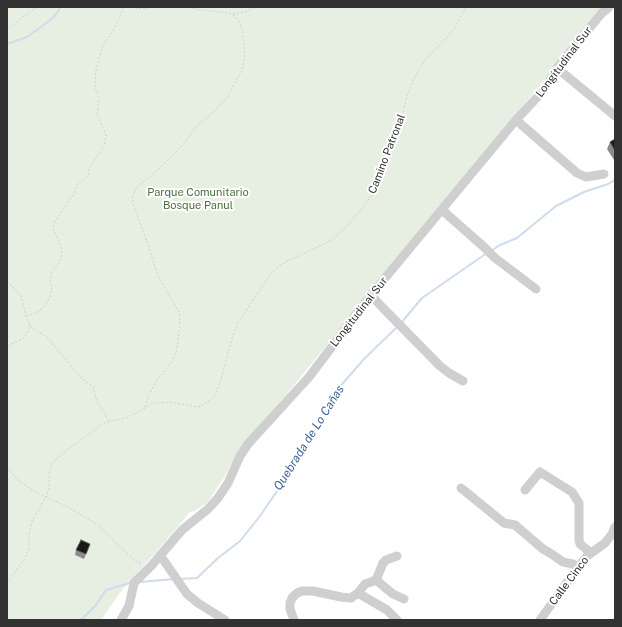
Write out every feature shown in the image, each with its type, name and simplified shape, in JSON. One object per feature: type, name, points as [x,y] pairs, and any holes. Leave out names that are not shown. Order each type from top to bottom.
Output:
[{"type":"street","name":"Longitudinal Sur","points":[[121,620],[129,606],[134,583],[152,565],[182,530],[208,509],[218,498],[228,483],[240,456],[248,444],[309,377],[371,295],[516,120],[544,90],[557,68],[601,14],[609,7]]},
{"type":"street","points":[[557,68],[615,116]]},
{"type":"street","points":[[516,120],[577,172],[586,177],[604,174]]},
{"type":"street","points":[[442,210],[495,258],[536,289]]},
{"type":"street","points":[[371,295],[440,366],[464,381]]},
{"type":"street","points":[[525,490],[540,472],[572,492],[579,503],[580,544],[591,553]]},
{"type":"street","points":[[461,488],[504,523],[519,528],[542,549],[563,562],[573,564],[578,567]]},
{"type":"street","name":"Calle Cinco","points":[[540,620],[578,567],[591,553],[605,542],[612,534],[615,527]]},
{"type":"street","points":[[160,555],[187,594],[198,603],[225,620]]},
{"type":"street","points":[[376,580],[382,563],[397,556]]},
{"type":"street","points":[[294,620],[290,609],[290,603],[292,598],[297,593],[302,591],[313,591],[351,598],[358,593],[365,584],[376,580]]},
{"type":"street","points":[[376,580],[394,594],[404,599]]},
{"type":"street","points":[[358,593],[387,610],[397,620]]},
{"type":"path","points":[[7,30],[29,12],[36,8],[44,7]]},
{"type":"path","points":[[56,7],[72,7]]},
{"type":"path","points":[[26,316],[38,312],[50,298],[52,289],[50,282],[51,274],[61,259],[62,250],[54,233],[53,227],[55,221],[74,194],[78,183],[83,181],[88,176],[90,166],[104,147],[106,135],[97,114],[99,100],[95,88],[96,69],[103,45],[113,31],[124,7]]},
{"type":"path","points":[[131,7],[144,9],[151,7]]},
{"type":"path","points":[[190,7],[200,10],[232,14],[244,12],[256,7]]},
{"type":"path","name":"Camino Patronal","points":[[7,582],[26,557],[29,547],[29,534],[32,521],[46,497],[49,487],[49,474],[51,466],[62,452],[97,428],[110,422],[127,418],[154,403],[171,402],[198,407],[204,405],[214,397],[220,383],[233,335],[239,321],[269,276],[279,266],[330,241],[344,229],[362,209],[371,196],[378,181],[384,159],[400,124],[407,96],[413,80],[426,59],[452,32],[466,7]]},
{"type":"path","points":[[144,408],[149,395],[158,380],[173,360],[177,349],[180,322],[178,312],[158,274],[134,207],[132,197],[137,187],[172,157],[196,128],[217,109],[228,96],[242,70],[245,56],[242,27],[232,14]]},
{"type":"path","points":[[7,281],[21,296],[26,316],[32,328],[46,337],[81,378],[93,387],[97,402],[110,422]]},
{"type":"path","points":[[7,350],[11,344],[23,339],[28,332],[30,324]]},
{"type":"path","points":[[7,468],[26,486],[68,507],[98,525],[134,560],[146,565],[152,565]]},
{"type":"green space","name":"Parque Comunitario Bosque Panul","points":[[7,7],[604,7],[235,457],[208,502],[195,511],[190,512],[122,590],[101,620],[7,620]]},
{"type":"building","points":[[615,139],[615,151],[610,142]]},
{"type":"building","points":[[81,540],[90,544],[86,554],[76,550]]},
{"type":"waterway","points":[[7,44],[27,37],[53,18],[61,7]]},
{"type":"waterway","name":"Quebrada de Lo Cañas","points":[[491,251],[500,245],[517,238],[556,206],[584,192],[608,184],[615,180]]},
{"type":"waterway","name":"Quebrada de Lo Cañas","points":[[401,323],[422,298],[487,253]]},
{"type":"waterway","name":"Quebrada de Lo Cañas","points":[[180,579],[197,578],[218,558],[240,541],[260,516],[299,459],[337,390],[364,359],[398,326]]},
{"type":"waterway","name":"Quebrada de Lo Cañas","points":[[140,582],[174,579]]},
{"type":"waterway","name":"Quebrada de Lo Cañas","points":[[81,620],[96,605],[106,590],[130,583]]}]
